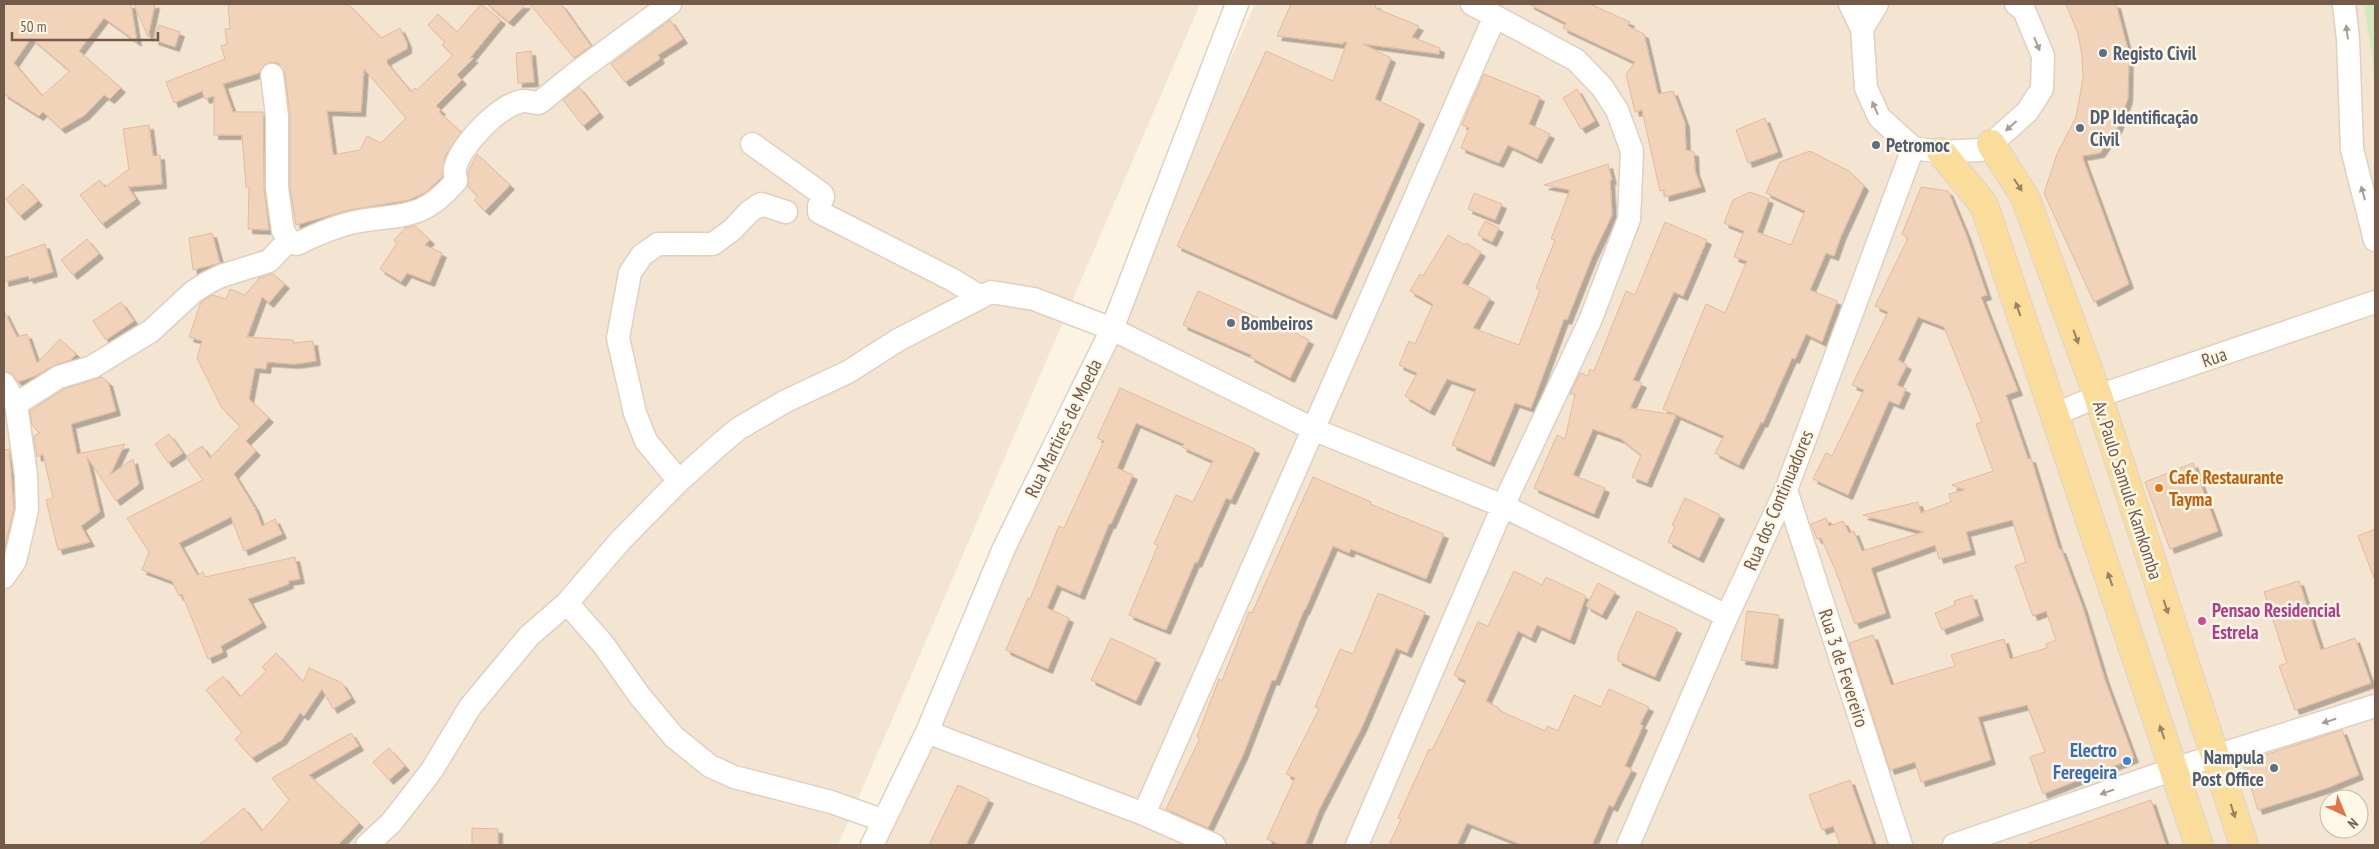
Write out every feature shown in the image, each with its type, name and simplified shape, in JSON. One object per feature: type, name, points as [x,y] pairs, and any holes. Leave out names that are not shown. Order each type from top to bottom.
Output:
[{"type":"main road","name":"Av. Paulo Samule Kamkomba","points":[[1991,144],[2025,196],[2098,396],[2244,845]]},
{"type":"main road","points":[[1941,152],[1984,205],[2199,845]]},
{"type":"street","points":[[272,75],[277,116],[277,188],[283,232],[289,240],[298,244],[314,235],[345,225],[395,218],[422,211],[435,203],[456,181],[455,170],[460,157],[492,118],[507,107],[523,101],[539,103],[576,73],[670,4]]},
{"type":"street","name":"Rua Martires de Moeda","points":[[872,845],[882,820],[927,732],[1004,548],[1112,330],[1237,4]]},
{"type":"street","points":[[1357,845],[1503,506],[1590,321],[1629,219],[1632,151],[1617,110],[1602,87],[1576,60],[1472,4]]},
{"type":"street","points":[[1850,4],[1862,29],[1866,88],[1880,117],[1913,148],[1941,152],[1980,150],[1991,144],[2027,112],[2042,89],[2043,56],[2021,6]]},
{"type":"street","points":[[1862,29],[1877,4]]},
{"type":"street","points":[[2344,4],[2348,39],[2352,149],[2375,240]]},
{"type":"street","points":[[1144,814],[1315,430],[1495,16]]},
{"type":"street","points":[[752,144],[822,194],[824,197],[819,206],[819,212],[981,296]]},
{"type":"street","name":"Rua dos Continuadores","points":[[1628,845],[1727,616],[1786,490],[1913,148]]},
{"type":"street","points":[[679,481],[646,441],[635,413],[618,338],[630,273],[642,255],[658,244],[713,244],[732,230],[749,212],[761,204],[786,212]]},
{"type":"street","points":[[16,404],[60,377],[92,367],[151,331],[192,292],[207,283],[221,276],[269,261],[289,240]]},
{"type":"street","points":[[367,845],[392,823],[432,770],[470,707],[529,636],[567,603],[620,542],[679,481],[738,429],[786,401],[848,372],[942,315],[991,292],[1034,299],[1112,330],[1315,430],[1503,506],[1727,616]]},
{"type":"street","name":"Rua","points":[[2054,415],[2098,396],[2375,302]]},
{"type":"street","points":[[4,384],[16,404],[26,475],[27,510],[15,561],[4,577]]},
{"type":"street","name":"Rua 3 de Fevereiro","points":[[1786,490],[1901,845]]},
{"type":"street","points":[[567,603],[603,644],[639,695],[674,736],[710,766],[734,776],[822,800],[882,820]]},
{"type":"street","points":[[1954,845],[2174,769],[2375,706]]},
{"type":"street","points":[[927,732],[1144,814],[1214,845]]},
{"type":"shaded area","points":[[4,4],[1200,4],[838,845],[4,845]]},
{"type":"shaded area","points":[[1255,4],[2375,4],[2375,845],[876,845],[1112,329]]},
{"type":"green space","points":[[2364,4],[2375,4],[2375,100],[2373,62]]},
{"type":"building","points":[[4,4],[131,4],[137,42],[104,18],[79,51],[121,88],[110,99],[104,95],[85,115],[61,129],[43,112],[39,116],[4,94]],"holes":[[[31,38],[70,71],[42,96],[14,63]]]},
{"type":"building","points":[[134,4],[155,4],[148,37]]},
{"type":"building","points":[[228,4],[348,4],[381,38],[400,28],[407,43],[407,49],[387,60],[387,63],[411,92],[415,88],[417,90],[453,55],[442,45],[445,42],[428,25],[438,14],[457,32],[481,4],[501,20],[470,58],[474,58],[457,75],[462,80],[436,106],[441,110],[439,112],[461,132],[445,156],[442,177],[426,192],[409,200],[349,210],[296,225],[290,187],[290,116],[285,73],[278,63],[270,62],[264,65],[259,73],[223,84],[233,112],[263,112],[264,188],[269,230],[248,229],[249,187],[246,187],[242,135],[214,135],[214,96],[205,99],[202,91],[174,103],[166,82],[225,59],[221,46],[227,44],[225,29],[230,29]],"holes":[[[364,69],[406,118],[381,143],[367,136],[360,150],[333,155],[327,111],[361,112]]]},
{"type":"building","points":[[487,4],[526,4],[509,22]]},
{"type":"building","points":[[530,4],[561,4],[591,46],[574,58]]},
{"type":"building","points":[[1291,4],[1376,4],[1375,8],[1419,26],[1412,37],[1440,48],[1439,54],[1363,44],[1391,58],[1375,99],[1420,120],[1332,315],[1177,246],[1266,51],[1333,81],[1347,42],[1343,44],[1277,36]]},
{"type":"building","points":[[1529,4],[1590,4],[1630,22],[1628,26],[1644,34],[1658,94],[1673,91],[1685,123],[1686,150],[1694,152],[1695,171],[1701,187],[1665,197],[1664,190],[1660,191],[1642,110],[1635,112],[1626,74],[1635,62],[1563,28],[1566,23]]},
{"type":"building","points":[[2066,4],[2116,4],[2129,54],[2128,98],[2118,127],[2100,153],[2082,156],[2129,284],[2094,302],[2044,193],[2057,154],[2076,117],[2083,76],[2078,34]]},
{"type":"building","points":[[670,20],[683,39],[658,55],[660,59],[625,82],[611,64]]},
{"type":"building","points":[[159,25],[180,32],[175,47],[154,40]]},
{"type":"building","points":[[531,51],[534,82],[518,83],[516,53]]},
{"type":"building","points":[[1484,74],[1540,97],[1529,124],[1550,134],[1537,159],[1508,145],[1499,163],[1461,148],[1469,128],[1462,125]]},
{"type":"building","points":[[579,87],[599,113],[583,126],[563,100]]},
{"type":"building","points":[[1577,89],[1595,121],[1581,129],[1563,98]]},
{"type":"building","points":[[1765,118],[1778,152],[1748,163],[1736,130]]},
{"type":"building","points":[[149,125],[153,156],[160,155],[162,184],[128,187],[136,199],[102,224],[80,195],[100,180],[105,187],[129,169],[123,129]]},
{"type":"building","points":[[1810,151],[1849,171],[1864,186],[1834,256],[1826,253],[1810,290],[1837,301],[1822,342],[1806,334],[1795,359],[1792,358],[1763,423],[1761,422],[1739,465],[1715,453],[1724,436],[1663,409],[1706,304],[1725,313],[1747,261],[1734,257],[1744,231],[1724,223],[1733,200],[1750,192],[1769,199],[1757,232],[1791,245],[1805,211],[1766,193],[1780,162]]},
{"type":"building","points":[[477,154],[510,185],[485,211],[474,200],[478,196],[468,187],[468,172]]},
{"type":"building","points":[[1608,164],[1612,180],[1610,180],[1612,215],[1592,257],[1567,320],[1564,319],[1531,408],[1515,403],[1490,462],[1452,445],[1476,389],[1447,379],[1430,411],[1405,396],[1417,373],[1399,365],[1409,341],[1415,344],[1433,304],[1410,291],[1420,274],[1423,276],[1448,235],[1465,245],[1466,243],[1481,252],[1462,283],[1490,298],[1473,328],[1519,345],[1540,290],[1536,288],[1555,240],[1551,239],[1570,190],[1544,185]]},
{"type":"building","points":[[23,184],[38,201],[20,216],[6,199]]},
{"type":"building","points":[[1921,187],[1948,191],[1966,234],[1987,295],[1981,297],[2018,391],[2006,395],[2028,459],[2031,458],[2059,549],[2061,549],[2083,608],[2105,680],[2134,758],[2043,794],[2030,757],[2045,752],[2027,705],[1978,717],[1991,760],[1921,782],[1915,762],[1890,770],[1849,643],[1873,635],[1891,685],[1955,666],[1951,655],[2004,639],[2010,659],[2047,648],[2046,644],[2056,640],[2046,611],[2033,616],[2015,566],[2026,562],[2012,520],[1966,532],[1971,550],[1939,559],[1935,545],[1871,568],[1886,613],[1855,624],[1835,569],[1821,538],[1817,539],[1811,524],[1826,518],[1829,526],[1843,521],[1849,533],[1854,531],[1862,551],[1924,532],[1863,515],[1918,502],[1921,513],[1951,502],[1949,494],[1965,490],[1952,485],[1993,471],[1976,424],[1982,422],[1944,327],[1918,317],[1898,360],[1907,365],[1897,385],[1906,389],[1899,405],[1889,401],[1848,495],[1813,479],[1826,453],[1832,456],[1864,390],[1852,385],[1888,312],[1875,306],[1908,238],[1902,234]]},
{"type":"building","points":[[1474,193],[1502,204],[1495,220],[1468,209]]},
{"type":"building","points":[[1485,221],[1499,228],[1492,242],[1478,235]]},
{"type":"building","points":[[1665,222],[1707,240],[1683,296],[1674,292],[1633,380],[1642,383],[1630,408],[1676,415],[1647,483],[1632,477],[1641,455],[1621,439],[1593,429],[1573,475],[1605,488],[1594,514],[1534,488],[1557,435],[1565,439],[1575,394],[1570,394],[1580,373],[1588,376],[1590,369],[1594,371],[1626,291],[1635,295]]},
{"type":"building","points":[[415,226],[430,240],[425,245],[442,253],[430,282],[407,273],[401,282],[380,269],[397,243],[394,240],[405,228]]},
{"type":"building","points":[[212,233],[220,263],[193,270],[189,238]]},
{"type":"building","points":[[87,239],[99,254],[73,275],[61,260]]},
{"type":"building","points":[[45,244],[53,272],[29,279],[28,276],[4,282],[4,258]]},
{"type":"building","points":[[273,274],[285,284],[269,303],[262,297],[247,337],[293,340],[293,343],[313,341],[316,361],[294,364],[267,362],[266,369],[255,368],[249,399],[269,418],[246,441],[256,451],[234,474],[255,508],[262,526],[275,519],[282,534],[244,551],[231,517],[179,543],[197,575],[203,572],[205,577],[295,557],[300,579],[288,581],[289,584],[248,599],[262,623],[221,646],[223,652],[208,659],[182,594],[179,596],[172,581],[142,570],[149,552],[127,518],[203,480],[186,457],[202,446],[210,458],[240,426],[222,408],[197,358],[202,341],[189,337],[201,302],[212,295],[226,299],[230,289],[245,295],[259,278]]},
{"type":"building","points":[[1198,291],[1267,322],[1269,319],[1309,340],[1290,378],[1250,357],[1251,355],[1183,325]]},
{"type":"building","points":[[121,302],[134,321],[106,340],[93,321]]},
{"type":"building","points":[[4,311],[17,337],[27,334],[37,363],[60,339],[76,354],[71,360],[55,365],[35,376],[18,382],[11,373],[4,371]]},
{"type":"building","points":[[102,377],[108,382],[116,411],[71,424],[77,454],[125,444],[110,475],[133,459],[139,484],[116,501],[87,457],[100,512],[81,526],[90,542],[58,550],[46,500],[53,498],[43,454],[37,457],[34,436],[40,433],[32,425],[30,411],[64,389]]},
{"type":"building","points":[[1120,388],[1255,449],[1231,500],[1226,498],[1197,563],[1195,562],[1166,630],[1129,615],[1158,545],[1154,544],[1176,495],[1193,502],[1213,461],[1182,447],[1184,444],[1136,423],[1117,468],[1133,475],[1111,524],[1109,524],[1080,595],[1057,585],[1047,608],[1069,618],[1048,669],[1006,650],[1028,598],[1030,599],[1059,526],[1064,528],[1104,441],[1097,438]]},
{"type":"building","points":[[169,434],[183,453],[168,463],[155,444]]},
{"type":"building","points":[[9,449],[14,509],[4,551],[4,450]]},
{"type":"building","points":[[2193,463],[2218,531],[2170,549],[2145,482]]},
{"type":"building","points":[[1313,477],[1371,502],[1370,504],[1444,534],[1426,579],[1351,549],[1349,553],[1333,546],[1275,681],[1272,680],[1243,755],[1208,828],[1166,809],[1200,738],[1197,737],[1219,679],[1222,681],[1249,612],[1252,613]]},
{"type":"building","points":[[1685,498],[1720,515],[1699,558],[1668,542],[1675,526],[1672,525]]},
{"type":"building","points":[[2375,529],[2375,578],[2374,578],[2358,536]]},
{"type":"building","points":[[1514,571],[1542,585],[1546,577],[1586,596],[1570,640],[1537,625],[1531,638],[1518,631],[1486,701],[1499,708],[1498,710],[1545,731],[1547,726],[1558,731],[1574,695],[1601,707],[1609,689],[1649,707],[1640,724],[1643,726],[1625,766],[1632,769],[1613,807],[1609,805],[1592,845],[1522,845],[1467,823],[1457,845],[1389,845],[1401,819],[1398,818],[1429,749],[1432,750],[1466,681],[1454,675],[1478,622],[1488,626]]},
{"type":"building","points":[[2299,581],[2321,650],[2355,638],[2371,683],[2295,710],[2279,666],[2287,663],[2264,592]]},
{"type":"building","points":[[1598,583],[1615,592],[1602,615],[1586,606]]},
{"type":"building","points":[[1378,593],[1425,612],[1407,653],[1396,648],[1362,727],[1319,810],[1305,845],[1281,845],[1267,839],[1295,778],[1286,774],[1319,709],[1315,707],[1340,649],[1353,654]]},
{"type":"building","points":[[1972,595],[1979,616],[1942,630],[1935,613],[1955,605],[1954,601]]},
{"type":"building","points":[[1637,611],[1677,629],[1655,677],[1618,661],[1618,654]]},
{"type":"building","points":[[1747,611],[1779,615],[1773,664],[1741,660]]},
{"type":"building","points":[[1111,638],[1156,659],[1136,701],[1091,680]]},
{"type":"building","points":[[276,653],[303,682],[309,668],[342,683],[351,698],[333,709],[322,689],[304,716],[300,713],[282,740],[252,758],[235,739],[242,733],[206,690],[223,676],[240,697],[266,671],[262,667]]},
{"type":"building","points":[[2342,730],[2359,775],[2327,788],[2258,810],[2243,762]]},
{"type":"building","points":[[351,733],[359,746],[309,775],[359,823],[338,845],[199,845],[244,808],[262,831],[289,800],[272,778]]},
{"type":"building","points":[[389,748],[405,766],[389,780],[373,762]]},
{"type":"building","points":[[1850,780],[1873,845],[1840,845],[1833,826],[1822,830],[1809,795]]},
{"type":"building","points":[[958,785],[989,799],[966,845],[929,845]]},
{"type":"building","points":[[2151,800],[2166,845],[2029,845],[2029,843]]},
{"type":"building","points":[[472,828],[498,829],[498,845],[472,845]]},
{"type":"place","name":"Registo Civil","points":[[2103,53]]},
{"type":"place","name":"DP Identificação Civil","points":[[2080,128]]},
{"type":"place","name":"Petromoc","points":[[1876,145]]},
{"type":"place","name":"Bombeiros","points":[[1231,323]]},
{"type":"place","name":"Cafe Restaurante Tayma","points":[[2159,488]]},
{"type":"place","name":"Pensao Residencial Estrela","points":[[2202,621]]},
{"type":"place","name":"Electro Feregeira","points":[[2127,761]]},
{"type":"place","name":"Nampula Post Office","points":[[2274,768]]}]
